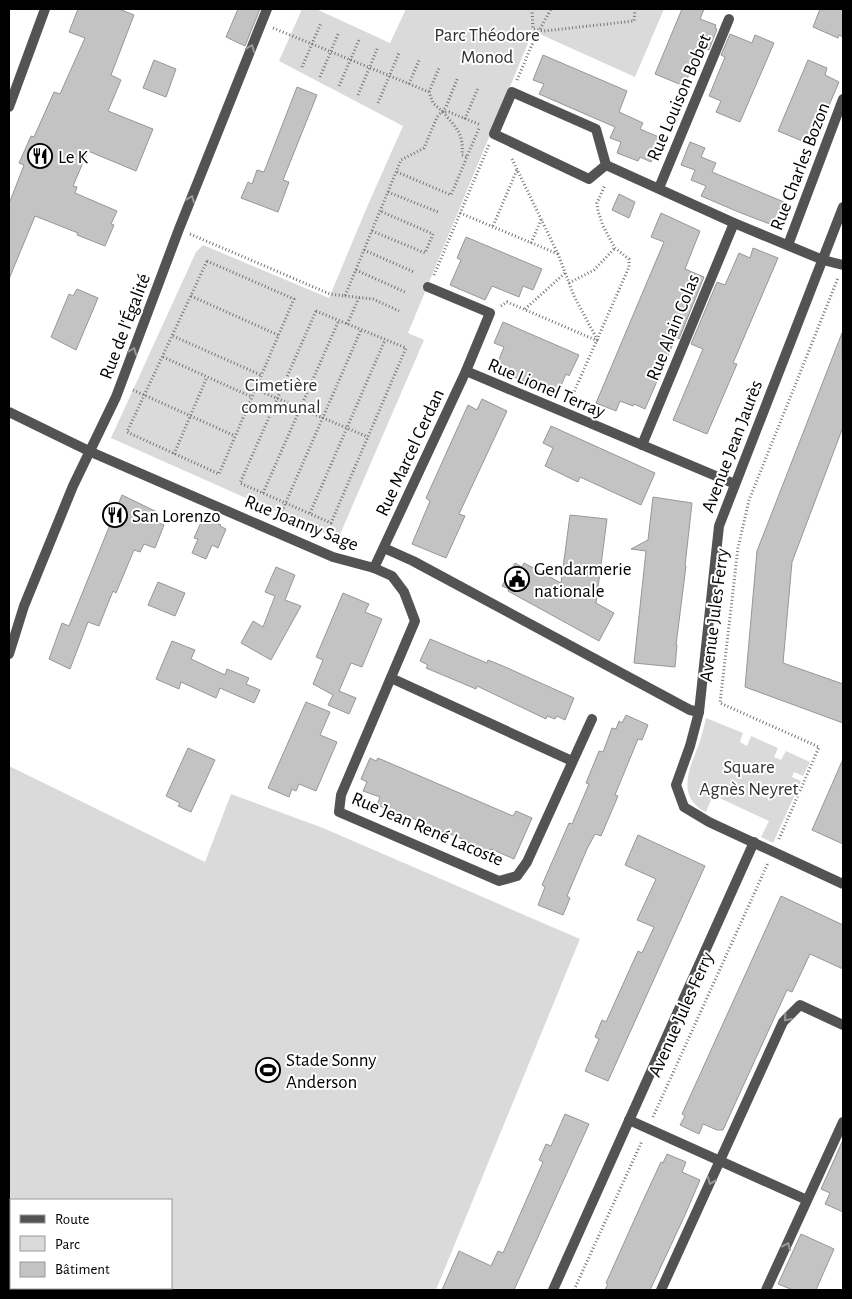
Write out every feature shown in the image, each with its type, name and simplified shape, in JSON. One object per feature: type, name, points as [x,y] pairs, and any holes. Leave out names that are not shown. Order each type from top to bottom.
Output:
[{"type":"street","points":[[9,107],[45,9]]},
{"type":"street","name":"Rue de l'Égalité","points":[[9,654],[24,606],[73,486],[116,397],[179,229],[267,9]]},
{"type":"street","name":"Rue Louison Bobet","points":[[659,188],[729,19]]},
{"type":"street","points":[[512,92],[596,129],[606,165],[589,179],[498,136],[512,92]]},
{"type":"street","name":"Rue Charles Bozon","points":[[788,245],[843,99]]},
{"type":"street","points":[[606,165],[842,269]]},
{"type":"street","name":"Avenue Jean Jaurès","points":[[843,207],[719,526],[699,712],[676,786],[684,807],[709,822],[843,884]]},
{"type":"street","name":"Rue Alain Colas","points":[[642,445],[734,223]]},
{"type":"street","points":[[428,287],[490,313]]},
{"type":"street","name":"Rue Lionel Terray","points":[[490,313],[466,372],[735,484]]},
{"type":"street","name":"Rue Marcel Cerdan","points":[[384,548],[466,372]]},
{"type":"street","name":"Rue Joanny Sage","points":[[9,412],[91,452],[333,557],[374,568],[384,548],[413,561],[685,708],[699,712]]},
{"type":"street","name":"Rue Jean René Lacoste","points":[[374,568],[392,576],[404,592],[415,621],[341,795],[339,812],[499,882],[517,876],[527,862],[592,719]]},
{"type":"street","points":[[391,678],[572,761]]},
{"type":"street","name":"Avenue Jules Ferry","points":[[553,1290],[754,842]]},
{"type":"street","points":[[661,1290],[783,1022],[800,1005],[843,1025]]},
{"type":"street","points":[[629,1120],[807,1200]]},
{"type":"street","points":[[766,1290],[843,1122]]},
{"type":"path","points":[[532,9],[533,29],[544,32],[634,21],[635,9]]},
{"type":"path","points":[[512,92],[539,30],[551,9]]},
{"type":"path","points":[[261,23],[429,92]]},
{"type":"path","points":[[302,68],[321,23]]},
{"type":"path","points":[[320,77],[340,32]]},
{"type":"path","points":[[339,86],[359,40]]},
{"type":"path","points":[[358,95],[378,47]]},
{"type":"path","points":[[378,103],[399,53]]},
{"type":"path","points":[[410,84],[419,60]]},
{"type":"path","points":[[439,68],[429,92],[433,103],[459,130],[462,138],[462,155],[467,157]]},
{"type":"path","points":[[345,296],[402,160],[424,148],[437,117],[443,112],[458,77]]},
{"type":"path","points":[[465,118],[478,88]]},
{"type":"path","points":[[443,112],[449,112],[481,125]]},
{"type":"path","points":[[397,172],[451,196],[484,116]]},
{"type":"path","points":[[498,136],[517,170],[558,254],[569,283],[598,341]]},
{"type":"path","points":[[428,287],[460,213],[498,136]]},
{"type":"path","points":[[565,413],[629,267],[629,259],[615,248],[603,226],[597,203],[605,184],[606,165]]},
{"type":"path","points":[[493,226],[517,170]]},
{"type":"path","points":[[388,192],[438,212]]},
{"type":"path","points":[[372,231],[424,253],[433,234],[380,211]]},
{"type":"path","points":[[460,213],[558,254]]},
{"type":"path","points":[[531,243],[541,220]]},
{"type":"path","points":[[179,229],[330,294],[373,299],[399,311]]},
{"type":"path","points":[[569,283],[594,270],[615,248]]},
{"type":"path","points":[[364,250],[414,272]]},
{"type":"path","points":[[207,261],[294,299],[219,474],[128,432],[191,296],[207,261]]},
{"type":"path","name":"Avenue Jules Ferry","points":[[574,1290],[819,747],[720,703],[738,548],[749,500],[842,269]]},
{"type":"path","points":[[356,270],[404,292]]},
{"type":"path","points":[[525,310],[565,273]]},
{"type":"path","points":[[191,296],[278,335]]},
{"type":"path","points":[[347,324],[359,298]]},
{"type":"path","points":[[490,313],[507,302],[598,341]]},
{"type":"path","points":[[316,311],[338,320],[406,348],[331,523],[240,482],[316,311]]},
{"type":"path","points":[[263,493],[338,320]]},
{"type":"path","points":[[274,530],[361,330]]},
{"type":"path","points":[[173,336],[261,374]]},
{"type":"path","points":[[310,513],[385,340]]},
{"type":"path","points":[[163,357],[252,397]]},
{"type":"path","points":[[174,454],[207,377]]},
{"type":"path","points":[[120,385],[235,436]]},
{"type":"path","points":[[255,389],[368,437]]},
{"type":"green space","name":"Cimetière communal","points":[[302,9],[316,9],[390,43],[406,9],[664,9],[635,77],[533,31],[408,333],[424,340],[338,539],[111,438],[196,252],[203,245],[329,298],[403,126],[279,61]]},
{"type":"green space","name":"Square Agnès Neyret","points":[[706,718],[743,733],[740,742],[747,746],[751,736],[778,748],[774,757],[781,760],[786,751],[810,762],[803,776],[794,772],[792,777],[801,781],[773,843],[761,837],[769,821],[713,795],[706,812],[696,806],[691,798],[688,790],[689,772]]},
{"type":"green space","name":"Stade Sonny Anderson","points":[[9,766],[205,862],[231,794],[323,828],[580,939],[436,1290],[122,1289],[172,1289],[172,1199],[10,1199],[9,1234]]},
{"type":"building","points":[[78,9],[119,9],[134,15],[111,75],[121,80],[108,111],[153,129],[136,171],[88,151],[73,186],[77,187],[75,193],[117,211],[111,224],[114,225],[105,246],[35,216],[9,279],[9,204],[24,165],[19,163],[31,136],[34,137],[54,92],[60,94],[85,38],[69,32]]},
{"type":"building","points":[[238,9],[260,9],[245,46],[226,37]]},
{"type":"building","points":[[682,9],[704,9],[700,19],[716,25],[715,28],[717,29],[709,50],[701,47],[684,86],[655,74]]},
{"type":"building","points":[[820,9],[843,9],[843,37],[839,35],[838,38],[813,27]]},
{"type":"building","points":[[730,34],[752,43],[755,35],[774,43],[740,122],[716,112],[721,101],[709,96],[725,57],[721,55]]},
{"type":"building","points":[[543,55],[627,91],[619,112],[643,123],[640,129],[661,138],[651,162],[640,157],[638,161],[617,153],[621,142],[610,138],[615,127],[539,94],[544,84],[533,80]]},
{"type":"building","points":[[154,60],[176,69],[166,97],[143,88]]},
{"type":"building","points":[[808,60],[827,68],[825,75],[839,82],[812,145],[778,131]]},
{"type":"building","points":[[297,87],[317,95],[283,180],[289,182],[278,212],[241,198],[248,182],[252,184],[257,170],[264,172]]},
{"type":"building","points":[[690,142],[705,148],[701,157],[716,163],[712,172],[784,202],[775,226],[701,196],[706,186],[691,180],[695,170],[681,165]]},
{"type":"building","points":[[619,194],[635,202],[629,218],[612,210]]},
{"type":"building","points":[[661,213],[700,231],[685,269],[704,277],[679,339],[676,337],[645,409],[620,401],[616,411],[596,403],[664,242],[651,237]]},
{"type":"building","points":[[466,237],[542,269],[533,290],[523,286],[519,297],[492,286],[485,300],[450,285],[461,260],[457,258]]},
{"type":"building","points":[[753,248],[778,258],[733,363],[737,364],[707,434],[673,420],[703,349],[691,344],[717,282],[725,285],[739,253],[750,258]]},
{"type":"building","points":[[77,289],[98,298],[76,350],[51,337],[69,294],[73,296]]},
{"type":"building","points":[[503,322],[579,355],[569,376],[566,374],[557,395],[495,369],[504,347],[494,343]]},
{"type":"building","points":[[842,333],[843,427],[792,562],[783,663],[843,684],[843,723],[745,687],[757,551]]},
{"type":"building","points":[[482,399],[507,411],[459,514],[465,516],[446,558],[412,544],[430,501],[426,498],[468,405],[477,410]]},
{"type":"building","points":[[551,426],[655,473],[641,505],[580,477],[578,482],[545,466],[553,448],[543,443]]},
{"type":"building","points":[[122,495],[157,512],[154,521],[164,525],[155,548],[144,544],[140,552],[134,550],[116,593],[113,591],[99,626],[88,622],[70,669],[49,659],[62,623],[69,626]]},
{"type":"building","points":[[653,497],[692,503],[675,667],[634,663],[646,551],[631,549],[648,540]]},
{"type":"building","points":[[570,515],[607,519],[596,603],[614,613],[599,641],[502,586],[515,563],[522,567],[524,563],[561,583]]},
{"type":"building","points":[[203,518],[226,529],[218,548],[212,545],[206,559],[192,553],[198,539],[194,538]]},
{"type":"building","points":[[276,567],[295,575],[285,600],[301,606],[271,660],[241,643],[253,621],[263,627],[275,596],[265,592]]},
{"type":"building","points":[[158,582],[185,593],[175,616],[148,605]]},
{"type":"building","points":[[343,593],[369,604],[365,612],[382,619],[362,667],[351,663],[339,691],[356,698],[349,714],[328,705],[333,695],[313,684],[323,660],[316,657]]},
{"type":"building","points":[[430,639],[487,663],[488,660],[503,666],[574,698],[565,720],[557,716],[555,719],[547,716],[546,719],[477,686],[476,689],[426,668],[428,665],[420,661]]},
{"type":"building","points":[[172,641],[195,650],[191,659],[225,675],[227,669],[249,678],[246,684],[260,690],[254,703],[220,688],[216,698],[181,682],[179,689],[156,679]]},
{"type":"building","points":[[306,702],[330,712],[320,735],[337,742],[316,791],[299,784],[296,791],[292,789],[289,797],[268,788]]},
{"type":"building","points":[[626,715],[648,725],[642,740],[638,739],[615,795],[618,796],[601,836],[595,834],[587,849],[567,896],[570,898],[563,915],[538,905],[545,887],[542,885],[569,823],[572,824],[589,784],[586,783],[599,751],[603,752],[612,728],[616,729],[619,721],[622,723]]},
{"type":"building","points":[[188,748],[215,760],[191,812],[178,806],[180,803],[166,796]]},
{"type":"building","points":[[370,758],[376,761],[378,758],[513,816],[516,811],[532,818],[514,859],[491,849],[489,853],[458,837],[377,805],[380,797],[363,791],[367,782],[361,779]]},
{"type":"building","points":[[843,759],[843,844],[812,830]]},
{"type":"building","points":[[638,835],[705,866],[608,1081],[585,1071],[599,1039],[595,1037],[602,1020],[606,1022],[638,951],[642,953],[654,927],[637,920],[656,879],[625,865]]},
{"type":"building","points":[[781,896],[843,925],[843,969],[810,954],[792,992],[787,990],[723,1130],[717,1130],[703,1124],[699,1134],[680,1125],[685,1116],[682,1114]]},
{"type":"building","points":[[565,1114],[589,1124],[514,1290],[442,1290],[459,1251],[491,1266],[498,1251],[503,1253],[543,1162],[539,1160],[546,1144],[551,1146]]},
{"type":"building","points":[[843,1140],[843,1212],[825,1204],[830,1193],[821,1189]]},
{"type":"building","points":[[667,1154],[686,1162],[682,1172],[700,1180],[685,1215],[650,1290],[605,1290],[608,1284],[606,1283],[641,1205],[661,1162],[663,1163]]},
{"type":"building","points":[[801,1234],[834,1249],[816,1290],[793,1290],[778,1284]]},
{"type":"place","name":"Le K","points":[[40,156]]},
{"type":"place","name":"San Lorenzo","points":[[115,515]]},
{"type":"place","name":"Gendarmerie nationale","points":[[517,579]]},
{"type":"place","name":"Stade Sonny Anderson","points":[[268,1070]]},
{"type":"park label","name":"Parc Théodore Monod","points":[[487,45]]}]
